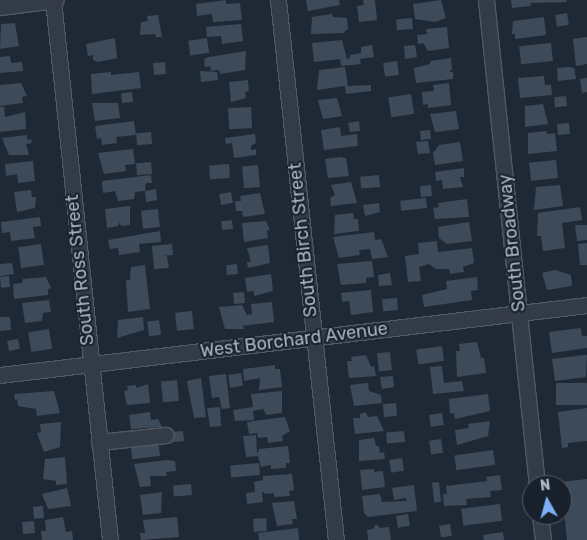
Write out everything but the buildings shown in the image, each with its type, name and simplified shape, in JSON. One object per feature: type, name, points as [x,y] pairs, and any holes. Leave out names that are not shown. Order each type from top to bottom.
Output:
[{"type":"street","points":[[0,7],[54,0]]},
{"type":"street","name":"South Ross Street","points":[[54,0],[90,364],[110,540]]},
{"type":"street","name":"South Birch Street","points":[[278,0],[336,540]]},
{"type":"street","name":"South Broadway","points":[[486,0],[536,475]]},
{"type":"street","name":"West Borchard Avenue","points":[[0,375],[587,306]]},
{"type":"street","points":[[99,442],[166,434]]},
{"type":"street","points":[[541,525],[543,540]]}]
